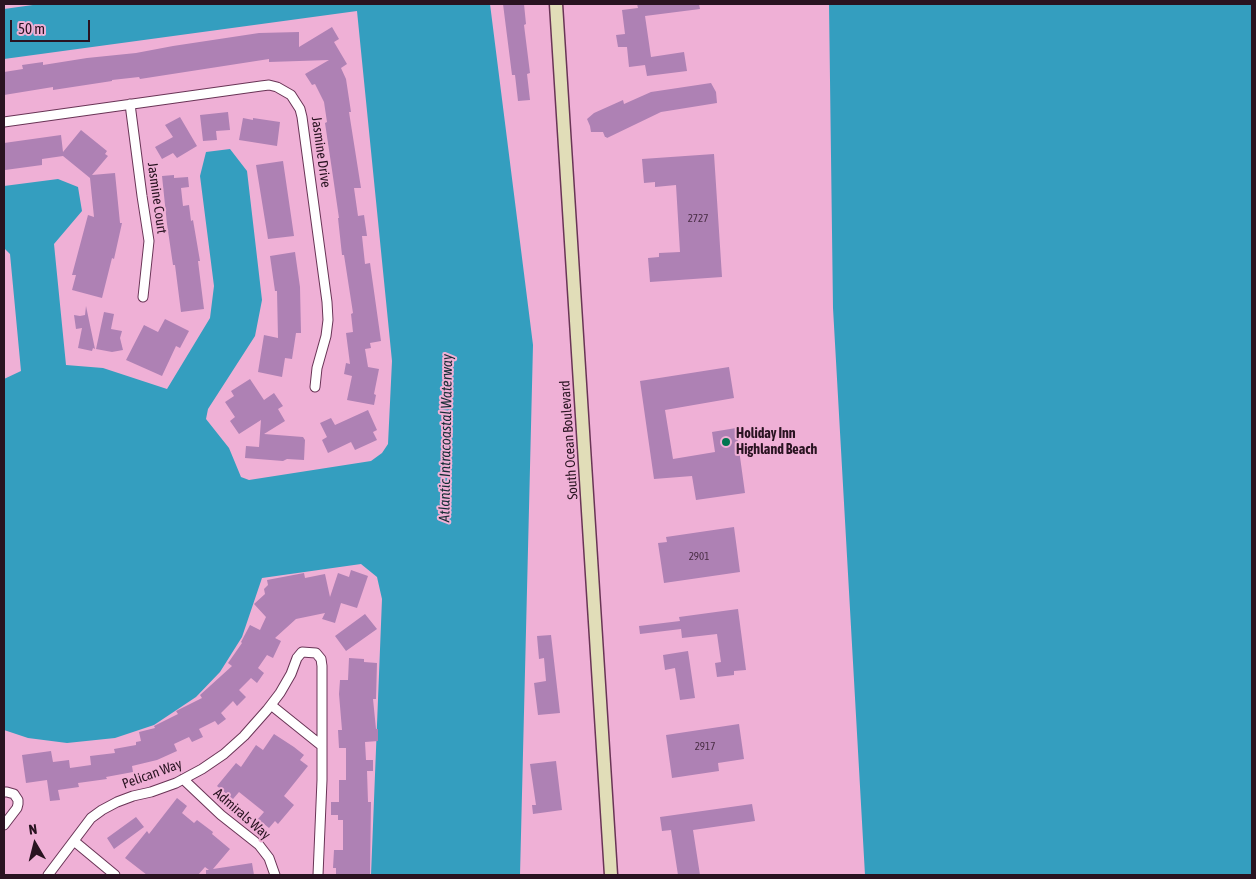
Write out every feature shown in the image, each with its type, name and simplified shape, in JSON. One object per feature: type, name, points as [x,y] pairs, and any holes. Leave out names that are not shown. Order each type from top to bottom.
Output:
[{"type":"main road","name":"South Ocean Boulevard","points":[[556,4],[611,875]]},
{"type":"street","name":"Jasmine Drive","points":[[4,122],[269,85],[284,90],[291,95],[300,109],[302,117],[327,302],[328,320],[326,336],[317,368],[315,387]]},
{"type":"street","name":"Jasmine Court","points":[[130,104],[149,241],[143,297]]},
{"type":"street","name":"Pelican Way","points":[[48,875],[91,818],[102,810],[117,802],[183,779],[224,754],[244,736],[280,693],[297,658],[302,652],[316,653],[321,659],[322,666],[322,746],[316,875]]},
{"type":"street","points":[[271,704],[322,746]]},
{"type":"street","name":"Admirals Way","points":[[183,779],[264,851],[272,865],[274,875]]},
{"type":"street","points":[[4,792],[14,794],[18,804],[4,824]]},
{"type":"street","points":[[74,841],[115,875]]},
{"type":"water","name":"Atlantic Intracoastal Waterway","points":[[40,4],[490,4],[533,345],[520,875],[371,875],[382,599],[377,577],[361,564],[262,578],[242,637],[220,672],[196,697],[154,725],[115,738],[67,743],[28,738],[4,730],[4,379],[21,371],[10,254],[4,248],[4,186],[58,179],[78,187],[82,211],[54,244],[66,365],[103,368],[167,389],[210,318],[214,286],[200,176],[206,152],[230,149],[247,171],[262,300],[255,336],[208,409],[206,419],[229,448],[241,477],[249,480],[371,461],[382,453],[388,444],[392,361],[357,11],[4,59],[4,9]]},
{"type":"water","points":[[829,4],[1252,4],[1252,875],[865,875],[833,308]]},
{"type":"building","points":[[503,4],[524,4],[526,24],[524,25],[530,73],[527,74],[530,100],[518,101],[515,75],[512,75]]},
{"type":"building","points":[[637,4],[699,4],[700,9],[645,16],[651,57],[684,52],[687,71],[647,76],[645,65],[629,67],[627,47],[618,47],[616,35],[625,34],[622,10],[638,8]]},
{"type":"building","points":[[332,27],[339,39],[334,42],[347,64],[341,68],[346,79],[351,112],[349,112],[361,188],[354,188],[358,216],[364,215],[367,236],[362,236],[365,264],[370,263],[381,341],[370,343],[371,348],[365,349],[368,367],[379,369],[374,394],[376,395],[374,405],[347,400],[352,376],[344,374],[346,363],[350,364],[346,333],[353,332],[351,314],[353,313],[344,255],[342,255],[324,102],[315,84],[312,85],[305,74],[329,60],[269,62],[269,59],[140,79],[139,77],[112,80],[53,90],[53,87],[4,95],[4,72],[23,69],[22,65],[43,62],[43,65],[136,53],[259,33],[299,32],[299,47]]},
{"type":"building","points":[[711,83],[716,92],[717,103],[661,112],[607,138],[603,132],[591,132],[587,119],[594,113],[623,100],[624,104],[651,92]]},
{"type":"building","points":[[228,112],[230,130],[216,131],[217,140],[203,141],[200,115]]},
{"type":"building","points":[[180,117],[197,146],[177,158],[173,153],[162,159],[155,147],[173,137],[165,125]]},
{"type":"building","points":[[243,118],[280,122],[277,146],[239,140]]},
{"type":"building","points":[[81,130],[107,151],[105,154],[108,156],[92,175],[115,173],[120,223],[122,223],[114,259],[112,258],[102,298],[72,290],[76,275],[72,275],[88,215],[94,217],[90,178],[63,156],[42,159],[42,165],[5,170],[4,165],[4,143],[61,135],[63,152]]},
{"type":"building","points":[[714,154],[722,277],[650,282],[648,258],[659,257],[659,253],[680,252],[676,185],[655,187],[655,182],[644,183],[642,159]]},
{"type":"building","points":[[283,161],[294,236],[268,239],[256,165]]},
{"type":"building","points":[[174,175],[174,178],[188,177],[189,187],[181,188],[183,206],[189,205],[191,221],[193,220],[200,261],[198,261],[204,309],[181,312],[167,224],[162,176]]},
{"type":"building","points":[[295,252],[300,287],[301,333],[296,333],[292,359],[285,358],[282,377],[258,372],[264,335],[278,338],[277,291],[275,291],[270,256]]},
{"type":"building","points":[[86,306],[95,349],[93,348],[92,351],[78,348],[82,328],[76,329],[74,315],[85,315]]},
{"type":"building","points":[[104,312],[114,314],[111,329],[122,331],[120,338],[123,350],[112,352],[96,349]]},
{"type":"building","points":[[165,319],[189,331],[180,348],[176,346],[162,376],[126,360],[144,325],[158,332]]},
{"type":"building","name":"Holiday Inn Highland Beach","points":[[729,367],[734,398],[665,410],[673,459],[715,452],[712,432],[736,428],[745,493],[696,500],[692,476],[654,479],[640,381]]},
{"type":"building","points":[[250,379],[264,400],[274,393],[283,406],[278,409],[285,421],[264,434],[303,437],[305,440],[304,460],[287,459],[283,461],[245,458],[246,446],[259,447],[261,420],[239,434],[230,421],[235,417],[225,402],[234,396],[231,391]]},
{"type":"building","points":[[368,410],[377,430],[373,432],[377,440],[355,450],[351,442],[328,453],[322,440],[327,437],[320,423],[331,418],[335,425]]},
{"type":"building","points":[[734,527],[740,572],[664,583],[658,543],[667,542],[666,537]]},
{"type":"building","points":[[351,570],[368,576],[357,608],[341,603],[335,623],[322,619],[325,613],[296,619],[275,638],[281,641],[273,658],[267,655],[258,668],[264,673],[257,683],[251,678],[239,690],[246,697],[237,706],[233,701],[221,713],[226,719],[218,725],[215,721],[199,729],[203,737],[192,742],[189,737],[174,744],[177,751],[157,760],[132,766],[133,772],[106,777],[107,779],[78,783],[79,787],[58,790],[60,800],[50,801],[47,780],[26,783],[22,755],[51,751],[53,762],[69,760],[70,768],[91,765],[90,756],[115,753],[114,749],[136,745],[136,742],[141,741],[139,732],[155,728],[154,726],[178,714],[176,711],[202,698],[200,695],[232,666],[228,663],[242,643],[250,625],[260,630],[266,617],[254,604],[265,594],[264,589],[268,585],[267,580],[304,573],[305,578],[325,574],[330,597],[338,573],[349,577]]},
{"type":"building","points":[[738,609],[746,670],[734,671],[734,675],[717,677],[715,663],[721,662],[717,634],[682,638],[681,629],[640,634],[639,626],[680,621],[679,617]]},
{"type":"building","points":[[365,614],[377,629],[346,651],[335,636]]},
{"type":"building","points":[[551,635],[560,713],[538,715],[534,683],[546,681],[544,658],[539,659],[537,636]]},
{"type":"building","points":[[688,651],[695,698],[680,700],[675,668],[665,670],[663,655]]},
{"type":"building","points":[[349,658],[364,659],[364,662],[377,663],[376,699],[373,699],[378,741],[365,742],[366,760],[373,760],[373,771],[367,771],[368,802],[371,802],[370,875],[336,875],[336,868],[333,868],[334,850],[343,850],[343,820],[338,820],[338,815],[331,815],[331,802],[339,802],[339,780],[346,780],[346,748],[339,748],[338,730],[342,730],[339,694],[340,680],[348,680]]},
{"type":"building","points":[[739,724],[744,759],[718,763],[719,771],[672,778],[666,735]]},
{"type":"building","points":[[274,734],[304,755],[300,760],[308,766],[284,796],[294,805],[278,824],[275,821],[269,828],[258,819],[264,812],[239,792],[233,799],[217,786],[236,763],[241,767],[256,745],[263,750]]},
{"type":"building","points":[[556,761],[562,810],[533,814],[532,805],[536,805],[530,764]]},
{"type":"building","points":[[177,798],[187,806],[182,813],[194,823],[197,820],[213,832],[212,834],[230,849],[213,869],[252,863],[254,875],[206,875],[206,870],[209,870],[205,867],[198,875],[147,875],[125,858],[147,831],[149,834]]},
{"type":"building","points":[[752,804],[755,821],[693,830],[700,875],[678,875],[671,830],[662,831],[660,817]]},
{"type":"building","points":[[136,817],[144,827],[114,849],[107,838]]},
{"type":"place","name":"Holiday Inn Highland Beach","points":[[726,442]]}]
